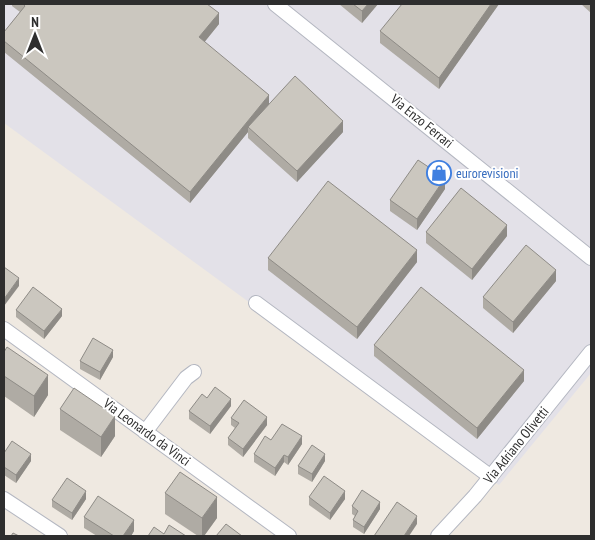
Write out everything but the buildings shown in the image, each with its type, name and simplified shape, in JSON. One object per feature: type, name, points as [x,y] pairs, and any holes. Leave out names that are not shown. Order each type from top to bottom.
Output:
[{"type":"street","name":"Via Enzo Ferrari","points":[[275,4],[591,258]]},
{"type":"street","points":[[256,303],[491,476]]},
{"type":"street","name":"Via Leonardo da Vinci","points":[[4,329],[289,536]]},
{"type":"street","name":"Via Adriano Olivetti","points":[[438,536],[475,496],[591,352]]},
{"type":"street","points":[[145,432],[186,378],[194,372]]},
{"type":"street","points":[[4,499],[60,536]]},
{"type":"shaded area","points":[[4,4],[591,4],[591,373],[499,485],[4,123]]},
{"type":"place","name":"eurorevisioni","points":[[439,173]]}]
